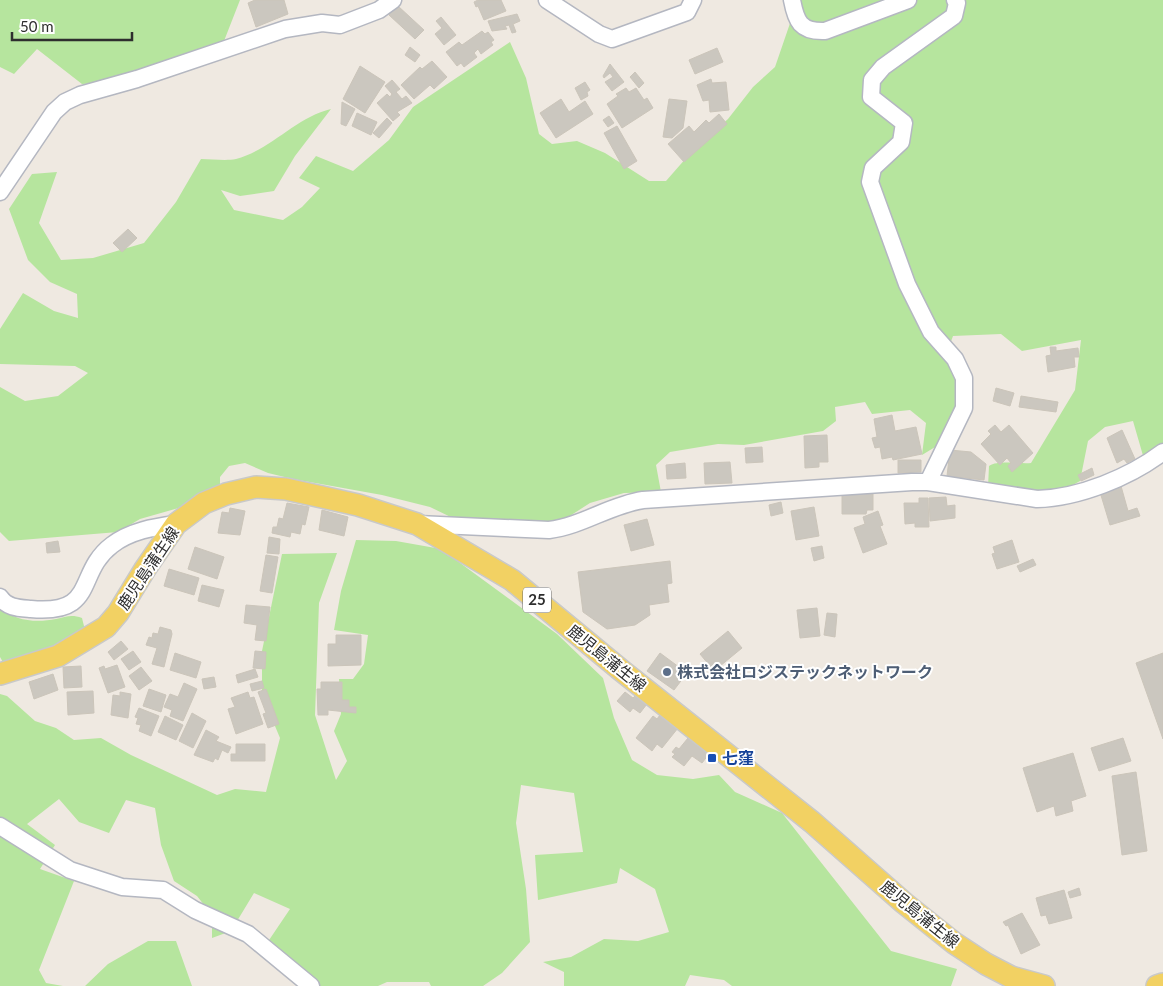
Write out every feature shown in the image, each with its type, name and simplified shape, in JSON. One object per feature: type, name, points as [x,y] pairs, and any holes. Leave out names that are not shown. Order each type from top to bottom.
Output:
[{"type":"main road","name":"鹿児島蒲生線","points":[[0,674],[58,656],[106,627],[118,613],[145,568],[176,524],[204,503],[226,494],[256,487],[286,489],[323,496],[416,524],[512,580],[812,822],[904,904],[954,943],[986,964],[1011,977],[1044,986]]},
{"type":"main road","points":[[1157,986],[1163,984]]},
{"type":"street","points":[[0,192],[54,112],[65,102],[80,95],[137,80],[285,29],[322,23],[340,25],[379,10],[393,0]]},
{"type":"street","points":[[546,0],[599,34],[612,39],[687,12],[692,0]]},
{"type":"street","points":[[792,0],[794,14],[802,25],[820,32],[882,12],[908,0]]},
{"type":"street","points":[[928,482],[964,408],[964,378],[955,359],[931,332],[907,284],[870,182],[873,168],[901,142],[904,123],[871,97],[872,80],[883,67],[954,16],[957,2],[955,0]]},
{"type":"street","points":[[416,524],[549,530],[568,528],[623,505],[643,500],[928,482],[1037,499],[1051,499],[1073,494],[1131,473],[1163,452]]},
{"type":"street","points":[[0,597],[12,607],[62,608],[80,596],[98,557],[112,544],[152,527],[176,524]]},
{"type":"street","points":[[0,826],[70,870],[122,887],[162,890],[195,910],[248,934],[311,986]]},
{"type":"green space","points":[[0,0],[240,0],[224,41],[116,82],[82,84],[37,49],[14,74],[0,67]]},
{"type":"green space","points":[[798,0],[1163,0],[1163,446],[1144,459],[1133,421],[1105,427],[1088,441],[1080,481],[1069,487],[1046,492],[1023,492],[988,487],[989,466],[1003,463],[1031,463],[1075,390],[1081,340],[1022,351],[1001,334],[953,336],[946,355],[961,377],[960,408],[940,444],[922,455],[926,423],[910,410],[872,414],[865,402],[835,407],[836,421],[823,431],[744,445],[718,444],[670,452],[656,465],[661,492],[624,493],[590,503],[562,521],[505,523],[459,521],[430,507],[382,495],[293,479],[268,473],[245,463],[229,466],[220,477],[220,488],[182,507],[140,519],[118,532],[9,541],[0,532],[0,387],[25,401],[58,396],[88,373],[75,366],[0,364],[0,329],[23,293],[54,311],[78,318],[77,294],[50,282],[28,260],[9,209],[32,174],[57,172],[39,223],[61,260],[93,258],[144,243],[176,202],[201,159],[232,160],[249,155],[306,119],[331,109],[295,156],[274,191],[240,196],[221,190],[234,210],[283,220],[302,207],[320,188],[299,178],[316,156],[353,171],[389,140],[413,107],[510,42],[526,78],[539,134],[552,144],[577,141],[605,153],[649,181],[666,181],[694,149],[728,119],[753,87],[775,67]]},
{"type":"green space","points":[[356,540],[396,541],[441,549],[557,634],[603,678],[614,718],[632,760],[657,775],[693,779],[719,775],[735,792],[782,813],[891,951],[957,969],[951,986],[732,986],[724,980],[690,975],[685,986],[564,986],[564,972],[543,962],[571,957],[604,939],[638,941],[669,932],[655,889],[620,868],[617,883],[538,900],[535,855],[583,852],[574,793],[521,785],[516,823],[526,889],[530,942],[502,973],[483,986],[431,986],[429,982],[387,982],[378,986],[300,986],[263,949],[290,909],[254,893],[231,931],[212,938],[212,915],[197,896],[174,881],[161,845],[155,808],[126,800],[109,833],[79,822],[59,799],[27,824],[55,845],[40,869],[74,881],[39,970],[46,983],[63,986],[0,986],[0,694],[7,696],[35,721],[56,728],[74,740],[101,738],[131,755],[217,795],[235,789],[266,792],[280,738],[262,695],[262,651],[282,554],[337,553],[319,603],[315,715],[336,780],[347,761],[334,731],[341,714],[339,679],[353,679],[364,664],[368,635],[334,630],[341,591]]},
{"type":"green space","points":[[0,608],[12,616],[33,621],[75,616],[82,618],[85,630],[67,643],[4,664],[0,657]]},
{"type":"green space","points":[[148,941],[176,941],[192,986],[85,986],[108,964]]},
{"type":"building","points":[[255,0],[284,0],[288,14],[256,27],[248,3]]},
{"type":"building","points":[[478,0],[501,0],[506,11],[484,20],[478,6],[476,7],[474,2]]},
{"type":"building","points":[[398,6],[424,30],[415,39],[389,15]]},
{"type":"building","points":[[517,14],[520,21],[513,24],[516,32],[512,33],[509,25],[505,26],[507,29],[492,31],[488,21]]},
{"type":"building","points":[[441,17],[456,35],[444,45],[435,34],[442,28],[436,21]]},
{"type":"building","points":[[482,31],[485,34],[488,32],[494,40],[491,42],[493,45],[481,54],[478,49],[474,53],[477,57],[464,67],[461,63],[457,66],[446,52],[459,42],[462,45]]},
{"type":"building","points":[[410,47],[420,55],[415,62],[405,55]]},
{"type":"building","points":[[717,48],[723,62],[695,74],[689,60]]},
{"type":"building","points":[[432,61],[447,77],[434,89],[430,85],[414,99],[401,85],[420,67],[422,69]]},
{"type":"building","points":[[610,64],[624,82],[612,91],[605,82],[613,77],[610,73],[604,78],[603,76]]},
{"type":"building","points":[[360,66],[385,82],[365,113],[343,99]]},
{"type":"building","points":[[635,72],[644,83],[639,88],[630,77]]},
{"type":"building","points":[[711,79],[712,83],[726,82],[729,110],[710,112],[709,100],[703,101],[697,85]]},
{"type":"building","points":[[392,80],[400,89],[396,92],[402,99],[406,96],[412,103],[397,112],[400,115],[393,121],[377,103],[387,94],[390,97],[392,94],[385,86]]},
{"type":"building","points":[[585,82],[590,90],[587,92],[588,96],[581,100],[575,88]]},
{"type":"building","points":[[626,88],[629,92],[636,88],[644,100],[647,98],[653,108],[622,128],[607,104],[618,96],[616,94]]},
{"type":"building","points":[[561,99],[569,112],[585,101],[593,114],[556,138],[540,113]]},
{"type":"building","points":[[669,99],[687,101],[683,128],[672,138],[663,137]]},
{"type":"building","points":[[342,102],[355,109],[346,126],[341,124]]},
{"type":"building","points":[[357,113],[377,122],[371,135],[352,126]]},
{"type":"building","points":[[719,114],[727,124],[684,162],[668,144],[689,126],[694,132],[706,120],[709,123]]},
{"type":"building","points":[[609,116],[614,123],[608,127],[603,120]]},
{"type":"building","points":[[387,118],[392,123],[379,138],[373,133]]},
{"type":"building","points":[[617,126],[637,161],[624,169],[604,133]]},
{"type":"building","points":[[128,229],[137,238],[122,252],[113,243]]},
{"type":"building","points":[[1050,347],[1056,347],[1056,351],[1078,348],[1079,357],[1074,357],[1075,367],[1048,372],[1046,356],[1051,355]]},
{"type":"building","points":[[996,388],[1014,393],[1010,406],[993,401]]},
{"type":"building","points":[[1021,396],[1058,402],[1056,412],[1019,407]]},
{"type":"building","points":[[892,415],[895,431],[916,427],[922,454],[893,460],[892,457],[882,459],[880,447],[875,448],[872,438],[877,437],[874,419]]},
{"type":"building","points":[[995,425],[1001,432],[1009,425],[1033,453],[1012,472],[1008,466],[1011,463],[1007,458],[1000,465],[981,444],[991,434],[988,431]]},
{"type":"building","points":[[1122,430],[1135,459],[1127,463],[1124,459],[1117,463],[1107,438]]},
{"type":"building","points":[[827,435],[828,462],[819,462],[819,467],[805,468],[804,436]]},
{"type":"building","points":[[762,447],[763,462],[746,463],[745,448]]},
{"type":"building","points":[[950,450],[971,452],[986,464],[984,480],[947,476]]},
{"type":"building","points":[[898,460],[921,460],[921,472],[898,473]]},
{"type":"building","points":[[730,462],[732,483],[705,484],[704,463]]},
{"type":"building","points":[[685,463],[686,478],[667,479],[666,465]]},
{"type":"building","points":[[1092,468],[1094,475],[1081,481],[1078,475]]},
{"type":"building","points":[[1121,486],[1128,511],[1137,508],[1140,516],[1110,525],[1100,492]]},
{"type":"building","points":[[842,493],[873,493],[873,510],[867,510],[866,514],[842,514]]},
{"type":"building","points":[[946,497],[947,506],[955,505],[955,518],[930,521],[929,498]]},
{"type":"building","points":[[919,498],[928,498],[929,527],[915,527],[915,523],[905,524],[904,503],[919,503]]},
{"type":"building","points":[[781,502],[783,513],[771,516],[769,505]]},
{"type":"building","points":[[287,503],[309,507],[305,525],[302,524],[300,534],[291,532],[290,537],[272,533],[273,527],[277,527],[279,518],[283,519]]},
{"type":"building","points":[[814,507],[819,536],[796,540],[791,511]]},
{"type":"building","points":[[230,508],[245,511],[240,535],[218,533],[222,512],[229,513]]},
{"type":"building","points":[[322,510],[348,517],[344,536],[319,530]]},
{"type":"building","points":[[878,511],[883,525],[880,526],[887,544],[863,553],[854,528],[865,524],[863,517]]},
{"type":"building","points":[[647,519],[654,545],[631,551],[624,525]]},
{"type":"building","points":[[269,537],[280,539],[279,554],[267,553]]},
{"type":"building","points":[[1012,540],[1019,562],[997,569],[992,554],[995,553],[993,547]]},
{"type":"building","points":[[58,541],[60,552],[47,553],[46,543]]},
{"type":"building","points":[[822,546],[824,558],[814,561],[811,548]]},
{"type":"building","points":[[195,547],[224,557],[217,579],[188,569]]},
{"type":"building","points":[[266,555],[278,557],[272,593],[260,591]]},
{"type":"building","points":[[1033,559],[1036,565],[1020,572],[1017,566]]},
{"type":"building","points":[[670,561],[672,583],[667,584],[669,602],[649,605],[650,615],[635,625],[607,629],[583,612],[578,572]]},
{"type":"building","points":[[169,569],[199,578],[194,595],[164,586]]},
{"type":"building","points":[[202,585],[224,590],[219,607],[198,601]]},
{"type":"building","points":[[246,605],[270,607],[266,641],[255,640],[257,625],[244,623]]},
{"type":"building","points":[[817,608],[820,636],[800,638],[797,610]]},
{"type":"building","points":[[827,613],[837,614],[835,637],[824,635]]},
{"type":"building","points":[[160,627],[171,630],[172,634],[164,667],[152,664],[157,648],[146,645],[149,637],[152,638],[153,633],[158,634]]},
{"type":"building","points":[[728,631],[742,648],[714,671],[700,654]]},
{"type":"building","points":[[336,635],[361,635],[361,665],[328,666],[328,644],[336,644]]},
{"type":"building","points":[[121,641],[128,649],[114,660],[108,652]]},
{"type":"building","points":[[133,651],[141,662],[129,670],[121,659]]},
{"type":"building","points":[[255,651],[266,652],[265,669],[253,668]]},
{"type":"building","points":[[175,653],[201,662],[196,678],[170,670]]},
{"type":"building","name":"株式会社ロジステックネットワーク","points":[[660,653],[687,673],[674,690],[647,671]]},
{"type":"building","points":[[1163,653],[1163,739],[1136,663]]},
{"type":"building","points":[[117,665],[125,687],[108,693],[99,668],[104,666],[105,669]]},
{"type":"building","points":[[81,666],[82,687],[64,688],[63,667]]},
{"type":"building","points":[[141,667],[152,681],[139,690],[129,676]]},
{"type":"building","points":[[255,669],[258,677],[238,683],[236,675]]},
{"type":"building","points":[[53,674],[58,690],[34,699],[29,682]]},
{"type":"building","points":[[214,677],[216,687],[204,689],[202,679]]},
{"type":"building","points":[[262,681],[264,688],[252,691],[250,684]]},
{"type":"building","points":[[321,682],[342,682],[342,700],[349,700],[349,707],[356,707],[356,713],[328,710],[328,715],[318,715],[317,689],[321,689]]},
{"type":"building","points":[[184,683],[197,689],[183,721],[170,716],[172,710],[164,707],[170,694],[178,697]]},
{"type":"building","points":[[149,689],[166,695],[161,712],[143,706]]},
{"type":"building","points":[[266,689],[279,724],[268,728],[263,714],[266,713],[258,692]]},
{"type":"building","points":[[93,691],[94,713],[68,715],[67,692]]},
{"type":"building","points":[[120,692],[131,694],[128,718],[111,715],[113,695],[120,696]]},
{"type":"building","points":[[248,692],[250,698],[254,697],[263,724],[236,734],[228,709],[235,707],[231,698]]},
{"type":"building","points":[[625,692],[633,698],[636,695],[647,704],[640,713],[633,708],[630,712],[617,701]]},
{"type":"building","points":[[139,708],[159,716],[151,736],[139,731],[141,725],[136,724],[138,718],[135,717]]},
{"type":"building","points":[[192,713],[206,721],[193,748],[179,741]]},
{"type":"building","points":[[660,715],[678,728],[662,748],[657,744],[652,751],[636,738],[653,716],[657,719]]},
{"type":"building","points":[[165,716],[183,725],[176,740],[158,732]]},
{"type":"building","points":[[206,730],[219,737],[216,741],[231,747],[228,753],[222,750],[218,760],[215,758],[213,762],[194,755]]},
{"type":"building","points":[[688,738],[709,754],[702,763],[692,756],[684,766],[672,757],[675,754],[672,752],[676,747],[679,749]]},
{"type":"building","points":[[1123,738],[1131,761],[1099,771],[1091,748]]},
{"type":"building","points":[[236,744],[265,744],[265,761],[231,761],[231,754],[236,754]]},
{"type":"building","points":[[1073,753],[1086,796],[1071,801],[1073,811],[1056,816],[1054,806],[1037,812],[1023,768]]},
{"type":"building","points":[[1136,772],[1147,851],[1122,855],[1112,776]]},
{"type":"building","points":[[1079,888],[1081,895],[1070,898],[1068,892]]},
{"type":"building","points":[[1064,890],[1072,918],[1049,924],[1046,915],[1041,916],[1036,898]]},
{"type":"building","points":[[1022,913],[1040,945],[1021,954],[1008,925],[1006,926],[1003,922]]},
{"type":"place","name":"株式会社ロジステックネットワーク","points":[[667,672]]},
{"type":"place","name":"七窪","points":[[712,758]]}]
